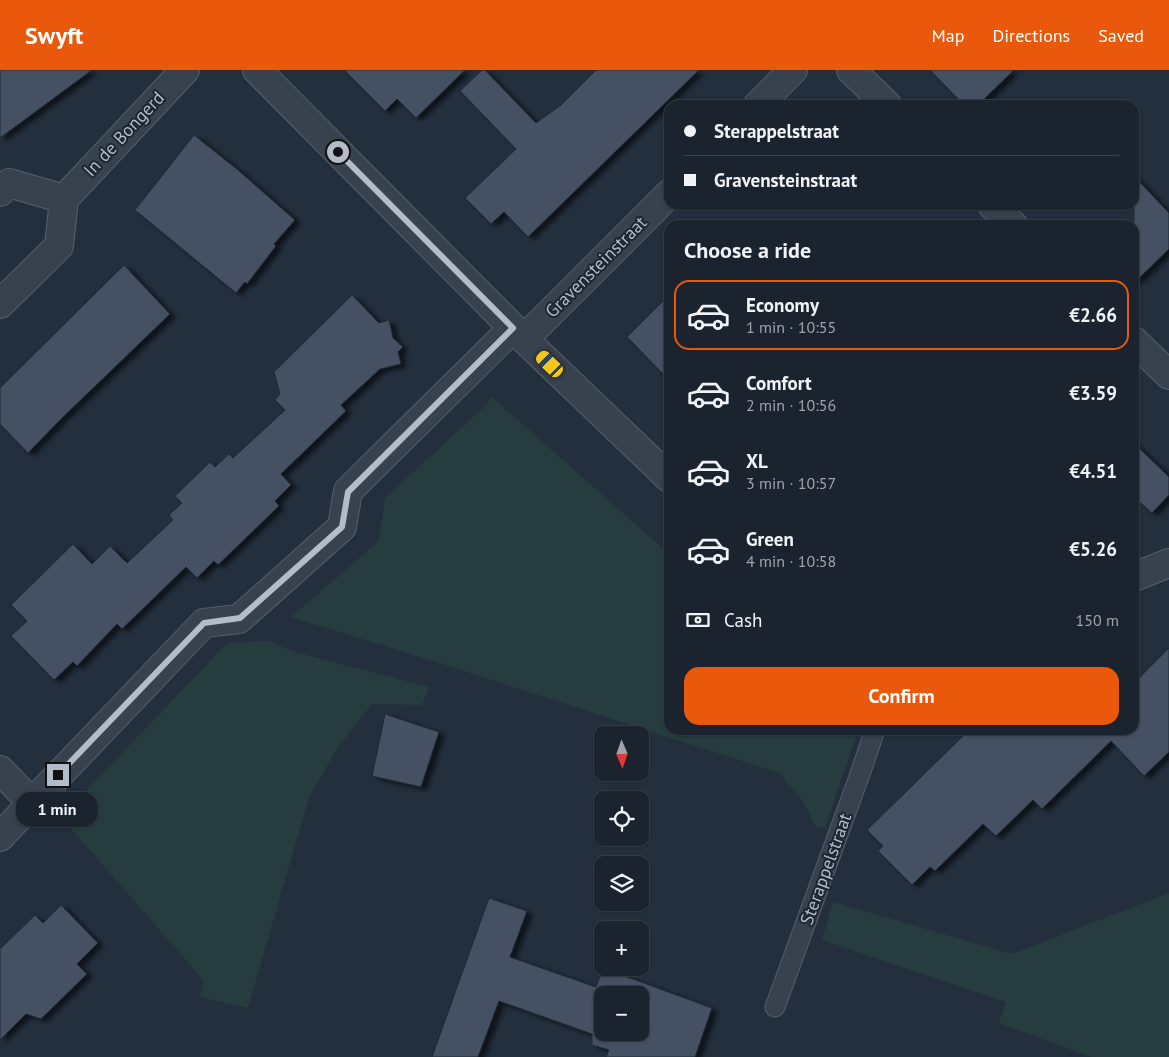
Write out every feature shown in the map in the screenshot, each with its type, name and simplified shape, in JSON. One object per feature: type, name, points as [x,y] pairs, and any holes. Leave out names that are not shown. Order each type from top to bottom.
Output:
[{"type":"street","name":"In de Bongerd","points":[[64,199],[185,70]]},
{"type":"street","points":[[257,70],[518,334],[664,473]]},
{"type":"street","points":[[763,100],[793,70]]},
{"type":"street","points":[[851,70],[883,100]]},
{"type":"street","points":[[0,192],[9,183],[64,199],[59,246],[0,304]]},
{"type":"street","name":"Gravensteinstraat","points":[[0,837],[204,623],[240,618],[342,527],[348,492],[664,199]]},
{"type":"street","points":[[997,210],[1008,220]]},
{"type":"street","points":[[1139,346],[1169,375]]},
{"type":"street","points":[[1139,575],[1169,563]]},
{"type":"street","points":[[0,770],[32,803]]},
{"type":"lane","name":"Sterappelstraat","points":[[775,1008],[860,778],[873,735]]},
{"type":"green space","points":[[492,397],[664,550],[664,735],[856,735],[825,828],[816,827],[802,800],[779,773],[649,731],[649,726],[634,726],[291,617],[379,541],[385,498],[484,407]]},
{"type":"green space","points":[[268,641],[295,652],[429,687],[422,705],[372,704],[337,749],[309,797],[248,1008],[200,997],[204,981],[61,817],[227,643]]},
{"type":"green space","points":[[1169,893],[1169,1057],[1091,1057],[999,1023],[1006,1002],[822,940],[833,902],[1012,954]]},
{"type":"building","points":[[0,70],[92,70],[0,138]]},
{"type":"building","points":[[344,70],[465,70],[416,118],[397,99],[385,111]]},
{"type":"building","points":[[482,70],[485,70],[536,123],[561,105],[596,70],[699,70],[668,100],[664,100],[664,104],[528,237],[504,212],[491,224],[465,198],[516,149],[460,91]]},
{"type":"building","points":[[930,70],[1014,70],[983,100],[959,100]]},
{"type":"building","points":[[194,135],[238,170],[295,220],[274,244],[276,246],[247,284],[245,282],[236,293],[135,210]]},
{"type":"building","points":[[1139,181],[1169,213],[1169,249],[1139,278],[1139,220],[1134,220],[1134,210],[1139,210]]},
{"type":"building","points":[[124,265],[170,314],[28,453],[0,424],[0,388]]},
{"type":"building","points":[[352,295],[379,323],[389,320],[393,338],[403,347],[398,352],[401,364],[380,369],[341,405],[346,411],[281,474],[291,485],[275,501],[279,506],[218,565],[214,561],[197,578],[186,567],[122,629],[117,624],[77,666],[73,662],[54,680],[11,636],[27,621],[11,605],[73,544],[92,564],[110,546],[127,563],[173,520],[169,515],[182,503],[175,496],[210,462],[215,467],[229,454],[233,458],[285,410],[275,400],[280,394],[274,372]]},
{"type":"building","points":[[664,300],[664,375],[627,337]]},
{"type":"building","points":[[1139,448],[1169,477],[1169,495],[1152,513],[1139,501]]},
{"type":"building","points":[[1169,648],[1169,752],[1144,776],[1111,741],[1042,809],[1033,800],[996,836],[983,824],[935,871],[930,867],[912,885],[878,851],[883,846],[867,830],[964,735],[1139,735],[1139,678]]},
{"type":"building","points":[[385,714],[439,732],[421,787],[372,776]]},
{"type":"building","points":[[489,898],[527,911],[510,957],[594,986],[594,1041],[649,1041],[649,986],[596,986],[600,976],[625,976],[712,1008],[695,1057],[606,1057],[609,1050],[592,1045],[592,1034],[499,1001],[478,1057],[432,1057]]},
{"type":"building","points":[[61,905],[98,943],[77,964],[87,974],[41,1019],[26,1014],[0,1040],[0,949],[35,915],[43,923]]},
{"type":"route","points":[[58,775],[204,623],[240,618],[342,527],[348,492],[513,328],[338,152]]}]
